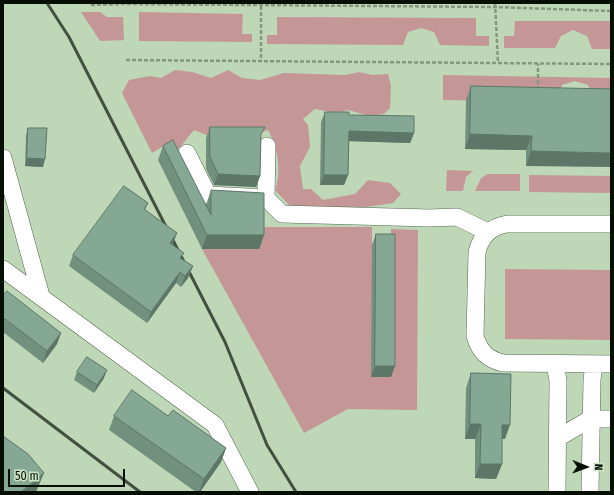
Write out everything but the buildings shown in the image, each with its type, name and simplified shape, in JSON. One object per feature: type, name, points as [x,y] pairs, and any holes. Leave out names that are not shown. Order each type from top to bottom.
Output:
[{"type":"street","points":[[266,198],[267,146]]},
{"type":"street","points":[[187,154],[208,195],[266,198],[282,214],[457,217],[488,232]]},
{"type":"street","points":[[3,158],[41,296]]},
{"type":"street","points":[[603,364],[503,363],[492,360],[479,348],[475,336],[476,252],[480,240],[497,225],[611,224]]},
{"type":"street","points":[[3,269],[215,425],[250,492]]},
{"type":"street","points":[[555,364],[558,380],[557,492]]},
{"type":"street","points":[[590,492],[590,419],[592,380],[603,364]]},
{"type":"street","points":[[558,438],[590,419],[611,419]]},
{"type":"path","points":[[91,5],[125,3],[261,6],[277,4],[495,5],[611,11]]},
{"type":"path","points":[[495,5],[498,63]]},
{"type":"path","points":[[261,6],[262,61]]},
{"type":"path","points":[[126,60],[611,64],[611,93]]},
{"type":"path","points":[[538,64],[538,92]]},
{"type":"shaded area","points":[[81,12],[100,12],[107,17],[123,17],[124,40],[100,41]]},
{"type":"shaded area","points":[[139,12],[243,14],[242,34],[252,34],[252,42],[139,41]]},
{"type":"shaded area","points":[[277,17],[476,18],[476,36],[489,36],[489,46],[440,45],[434,32],[421,28],[408,32],[403,45],[267,44],[267,35],[277,35]]},
{"type":"shaded area","points":[[515,21],[611,21],[611,49],[592,49],[587,36],[573,30],[561,36],[555,48],[504,48],[504,36],[514,36]]},
{"type":"shaded area","points":[[175,70],[192,72],[211,78],[228,70],[242,78],[260,80],[284,73],[346,75],[359,72],[372,75],[388,74],[391,86],[390,108],[384,114],[370,116],[348,110],[336,113],[315,109],[303,119],[308,125],[310,147],[300,166],[303,189],[311,189],[323,200],[355,194],[368,180],[390,183],[401,194],[393,203],[345,210],[290,206],[275,190],[278,175],[278,160],[274,144],[268,130],[252,136],[217,139],[194,130],[177,151],[167,144],[152,153],[122,93],[129,80],[150,76],[161,78]]},
{"type":"shaded area","points":[[443,75],[611,78],[611,103],[594,98],[588,85],[575,81],[562,85],[557,102],[443,100]]},
{"type":"shaded area","points":[[447,170],[473,171],[466,177],[463,191],[446,191]]},
{"type":"shaded area","points":[[488,174],[520,174],[520,191],[475,191],[481,178]]},
{"type":"shaded area","points":[[529,175],[611,176],[611,193],[529,192]]},
{"type":"shaded area","points":[[259,227],[372,227],[372,245],[391,245],[391,229],[418,230],[417,410],[348,409],[304,433],[202,249],[259,249]]},
{"type":"shaded area","points":[[505,269],[611,270],[611,340],[505,339]]},
{"type":"railway","points":[[47,3],[69,37],[225,342],[267,445],[296,492]]},
{"type":"railway","points":[[3,388],[140,492]]}]
